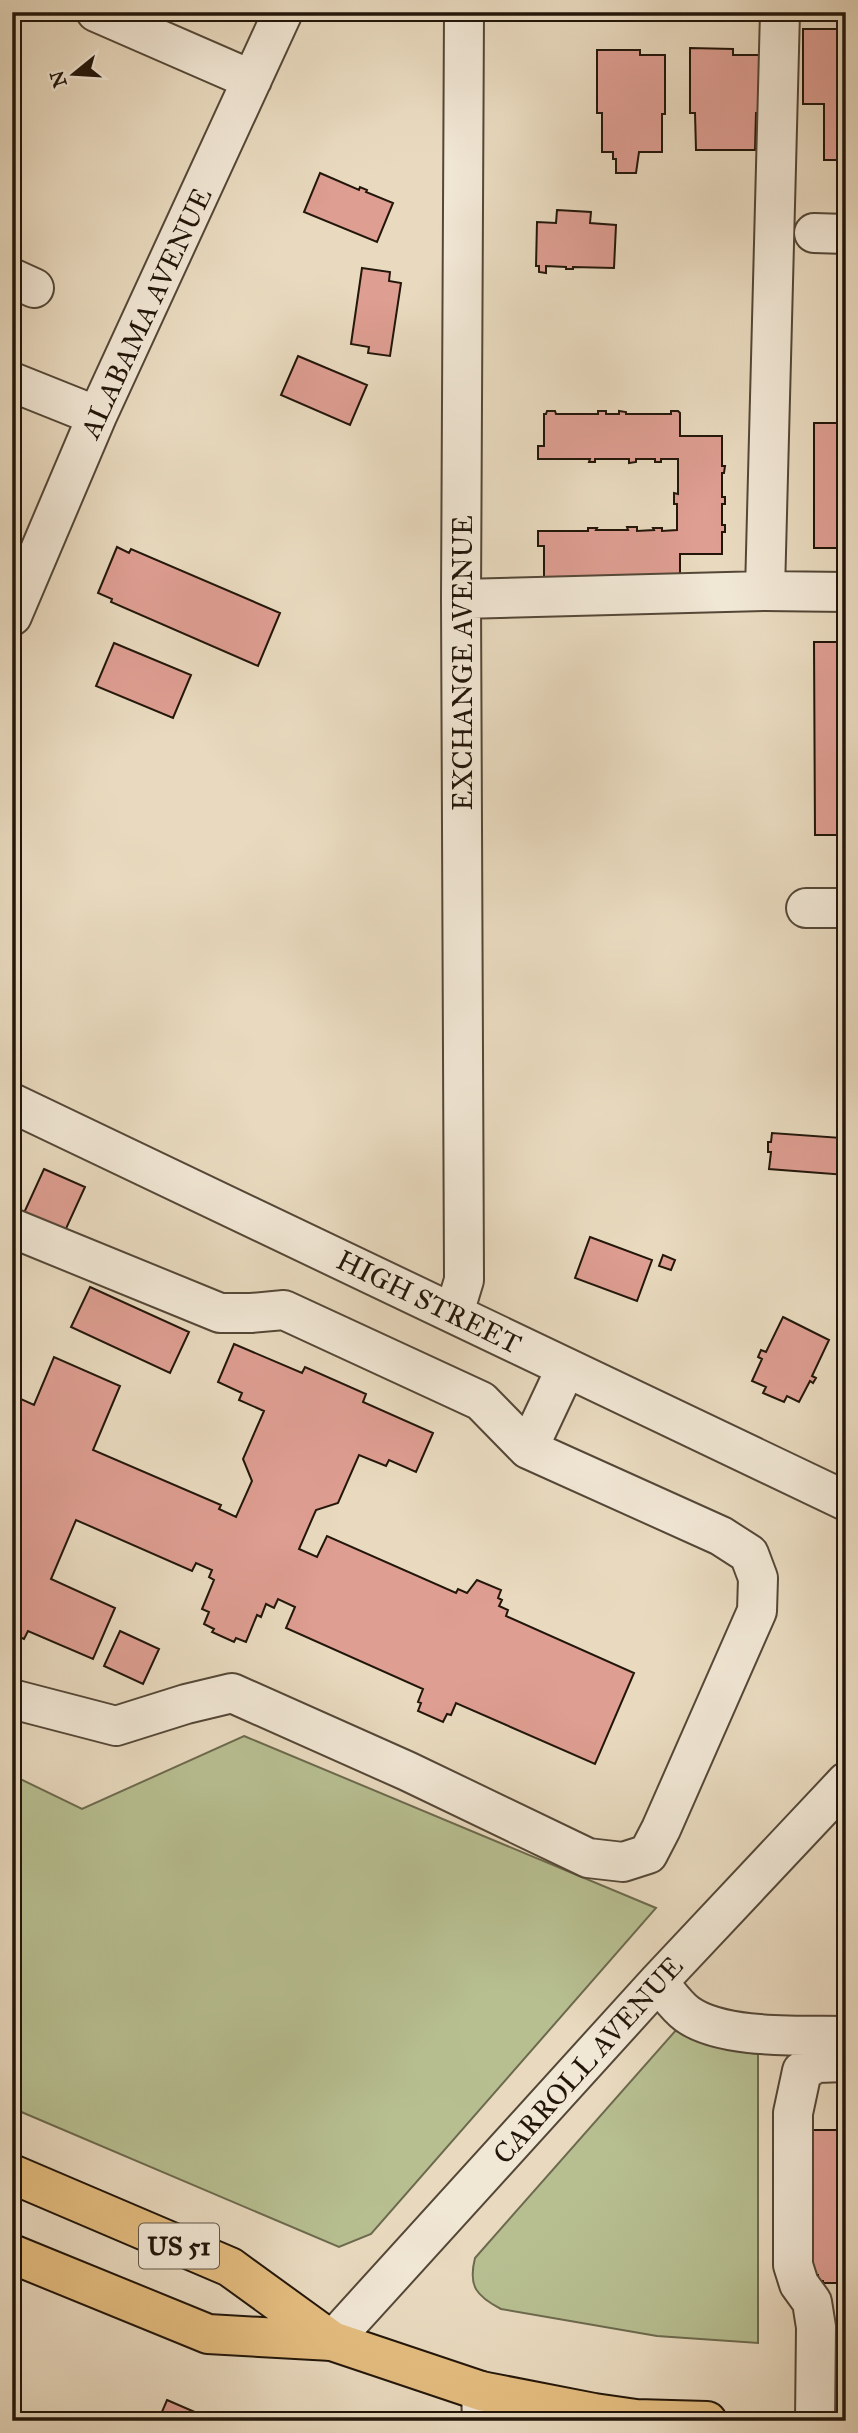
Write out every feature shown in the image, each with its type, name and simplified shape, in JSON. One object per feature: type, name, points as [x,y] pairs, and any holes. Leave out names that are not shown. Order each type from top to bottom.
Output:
[{"type":"main road","name":"US 51","points":[[12,2174],[230,2267],[332,2341],[482,2406],[707,2421]]},
{"type":"main road","name":"US 51","points":[[12,2254],[208,2334],[332,2341]]},
{"type":"street","points":[[96,12],[252,80]]},
{"type":"street","name":"ALABAMA AVENUE","points":[[12,616],[97,416],[284,12]]},
{"type":"street","name":"EXCHANGE AVENUE","points":[[454,1313],[464,1280],[461,599],[464,12]]},
{"type":"street","points":[[765,591],[780,12]]},
{"type":"street","points":[[12,382],[97,416]]},
{"type":"street","points":[[461,599],[765,591],[846,592]]},
{"type":"street","points":[[806,908],[846,908]]},
{"type":"street","name":"HIGH STREET","points":[[12,1103],[846,1501]]},
{"type":"street","points":[[12,1228],[220,1313],[284,1310],[481,1401],[528,1449],[721,1536],[749,1554],[758,1578],[757,1611],[661,1829],[648,1854],[623,1862],[588,1858],[407,1771],[232,1693],[116,1726],[12,1699]]},
{"type":"street","points":[[528,1449],[566,1368]]},
{"type":"street","name":"CARROLL AVENUE","points":[[332,2341],[658,1982],[846,1782]]},
{"type":"street","points":[[658,1982],[687,2014],[717,2028],[767,2035],[846,2036]]},
{"type":"street","points":[[815,2421],[816,2327],[812,2302],[799,2284],[793,2265],[793,2113],[803,2071],[817,2063],[846,2062]]},
{"type":"green space","points":[[244,1736],[656,1908],[371,2234],[339,2247],[12,2108],[12,1775],[82,1809]]},
{"type":"green space","points":[[677,2029],[716,2046],[758,2054],[758,2343],[657,2336],[501,2309],[485,2299],[474,2283],[475,2258]]},
{"type":"building","points":[[803,29],[846,29],[846,160],[824,160],[824,104],[803,104]]},
{"type":"building","points":[[690,48],[733,49],[733,55],[759,55],[759,113],[756,113],[755,150],[696,150],[695,113],[690,113]]},
{"type":"building","points":[[597,50],[640,50],[640,55],[665,55],[662,152],[639,152],[636,173],[616,173],[613,152],[602,152],[602,113],[597,113]]},
{"type":"building","points":[[320,173],[359,190],[360,187],[393,203],[377,242],[304,212]]},
{"type":"building","points":[[557,210],[591,212],[590,223],[616,225],[614,268],[566,269],[546,266],[546,273],[539,272],[539,266],[536,266],[537,222],[556,223]]},
{"type":"building","points":[[362,268],[390,272],[389,281],[401,283],[390,356],[368,353],[369,347],[351,344]]},
{"type":"building","points":[[298,356],[367,385],[350,425],[281,395]]},
{"type":"building","points":[[547,411],[555,411],[556,414],[598,414],[598,411],[606,411],[606,414],[619,414],[619,411],[626,414],[671,414],[671,411],[678,411],[680,436],[722,436],[722,466],[725,466],[722,473],[722,497],[725,497],[725,504],[722,504],[722,525],[725,525],[725,532],[722,532],[722,554],[680,554],[680,577],[544,578],[544,546],[538,546],[538,531],[588,531],[588,528],[628,530],[627,527],[637,527],[637,531],[654,530],[653,528],[662,528],[662,531],[677,530],[677,504],[674,504],[674,493],[678,494],[678,459],[661,459],[661,462],[655,462],[655,459],[636,459],[636,462],[629,463],[629,459],[595,459],[595,462],[589,462],[590,459],[538,459],[538,446],[544,446],[544,414]]},
{"type":"building","points":[[814,423],[846,423],[846,548],[814,548]]},
{"type":"building","points":[[117,547],[129,553],[131,549],[280,613],[258,666],[111,602],[112,599],[98,593]]},
{"type":"building","points":[[814,642],[846,642],[846,835],[815,835]]},
{"type":"building","points":[[114,643],[191,675],[173,718],[96,686]]},
{"type":"building","points":[[841,1127],[846,1127],[846,1175],[769,1169],[771,1152],[768,1152],[768,1142],[771,1142],[772,1133],[841,1138]]},
{"type":"building","points":[[44,1169],[85,1187],[64,1233],[23,1215]]},
{"type":"building","points":[[590,1237],[652,1260],[637,1301],[575,1278]]},
{"type":"building","points":[[663,1255],[675,1260],[671,1270],[659,1266]]},
{"type":"building","points":[[90,1287],[189,1332],[170,1373],[71,1327]]},
{"type":"building","points":[[783,1317],[829,1340],[812,1376],[816,1378],[813,1383],[810,1381],[799,1402],[787,1396],[784,1402],[763,1393],[766,1387],[752,1381],[762,1359],[758,1357],[761,1350],[766,1352]]},
{"type":"building","points":[[234,1344],[302,1373],[305,1367],[366,1394],[363,1402],[433,1433],[416,1472],[389,1460],[386,1466],[359,1455],[338,1503],[316,1510],[299,1549],[317,1557],[327,1536],[456,1593],[458,1589],[467,1593],[477,1580],[501,1590],[498,1598],[502,1600],[499,1606],[508,1610],[506,1616],[634,1673],[595,1764],[456,1703],[451,1715],[447,1714],[443,1722],[418,1711],[423,1689],[286,1628],[295,1607],[278,1599],[274,1608],[266,1604],[261,1617],[257,1615],[246,1642],[236,1638],[234,1642],[212,1632],[214,1629],[204,1624],[209,1612],[202,1609],[214,1580],[209,1577],[212,1570],[196,1563],[192,1571],[76,1520],[51,1579],[115,1608],[93,1659],[28,1631],[24,1639],[12,1634],[12,1395],[34,1405],[54,1357],[120,1386],[93,1450],[221,1505],[219,1509],[236,1517],[252,1481],[243,1459],[264,1411],[239,1400],[242,1393],[218,1382]]},
{"type":"building","points":[[120,1631],[159,1649],[143,1684],[104,1666]]},
{"type":"building","points":[[811,2130],[846,2130],[846,2281],[840,2280],[840,2283],[823,2283],[818,2281],[818,2275],[809,2275]]},
{"type":"building","points":[[167,2400],[211,2419],[148,2421],[150,2415],[159,2419]]}]
